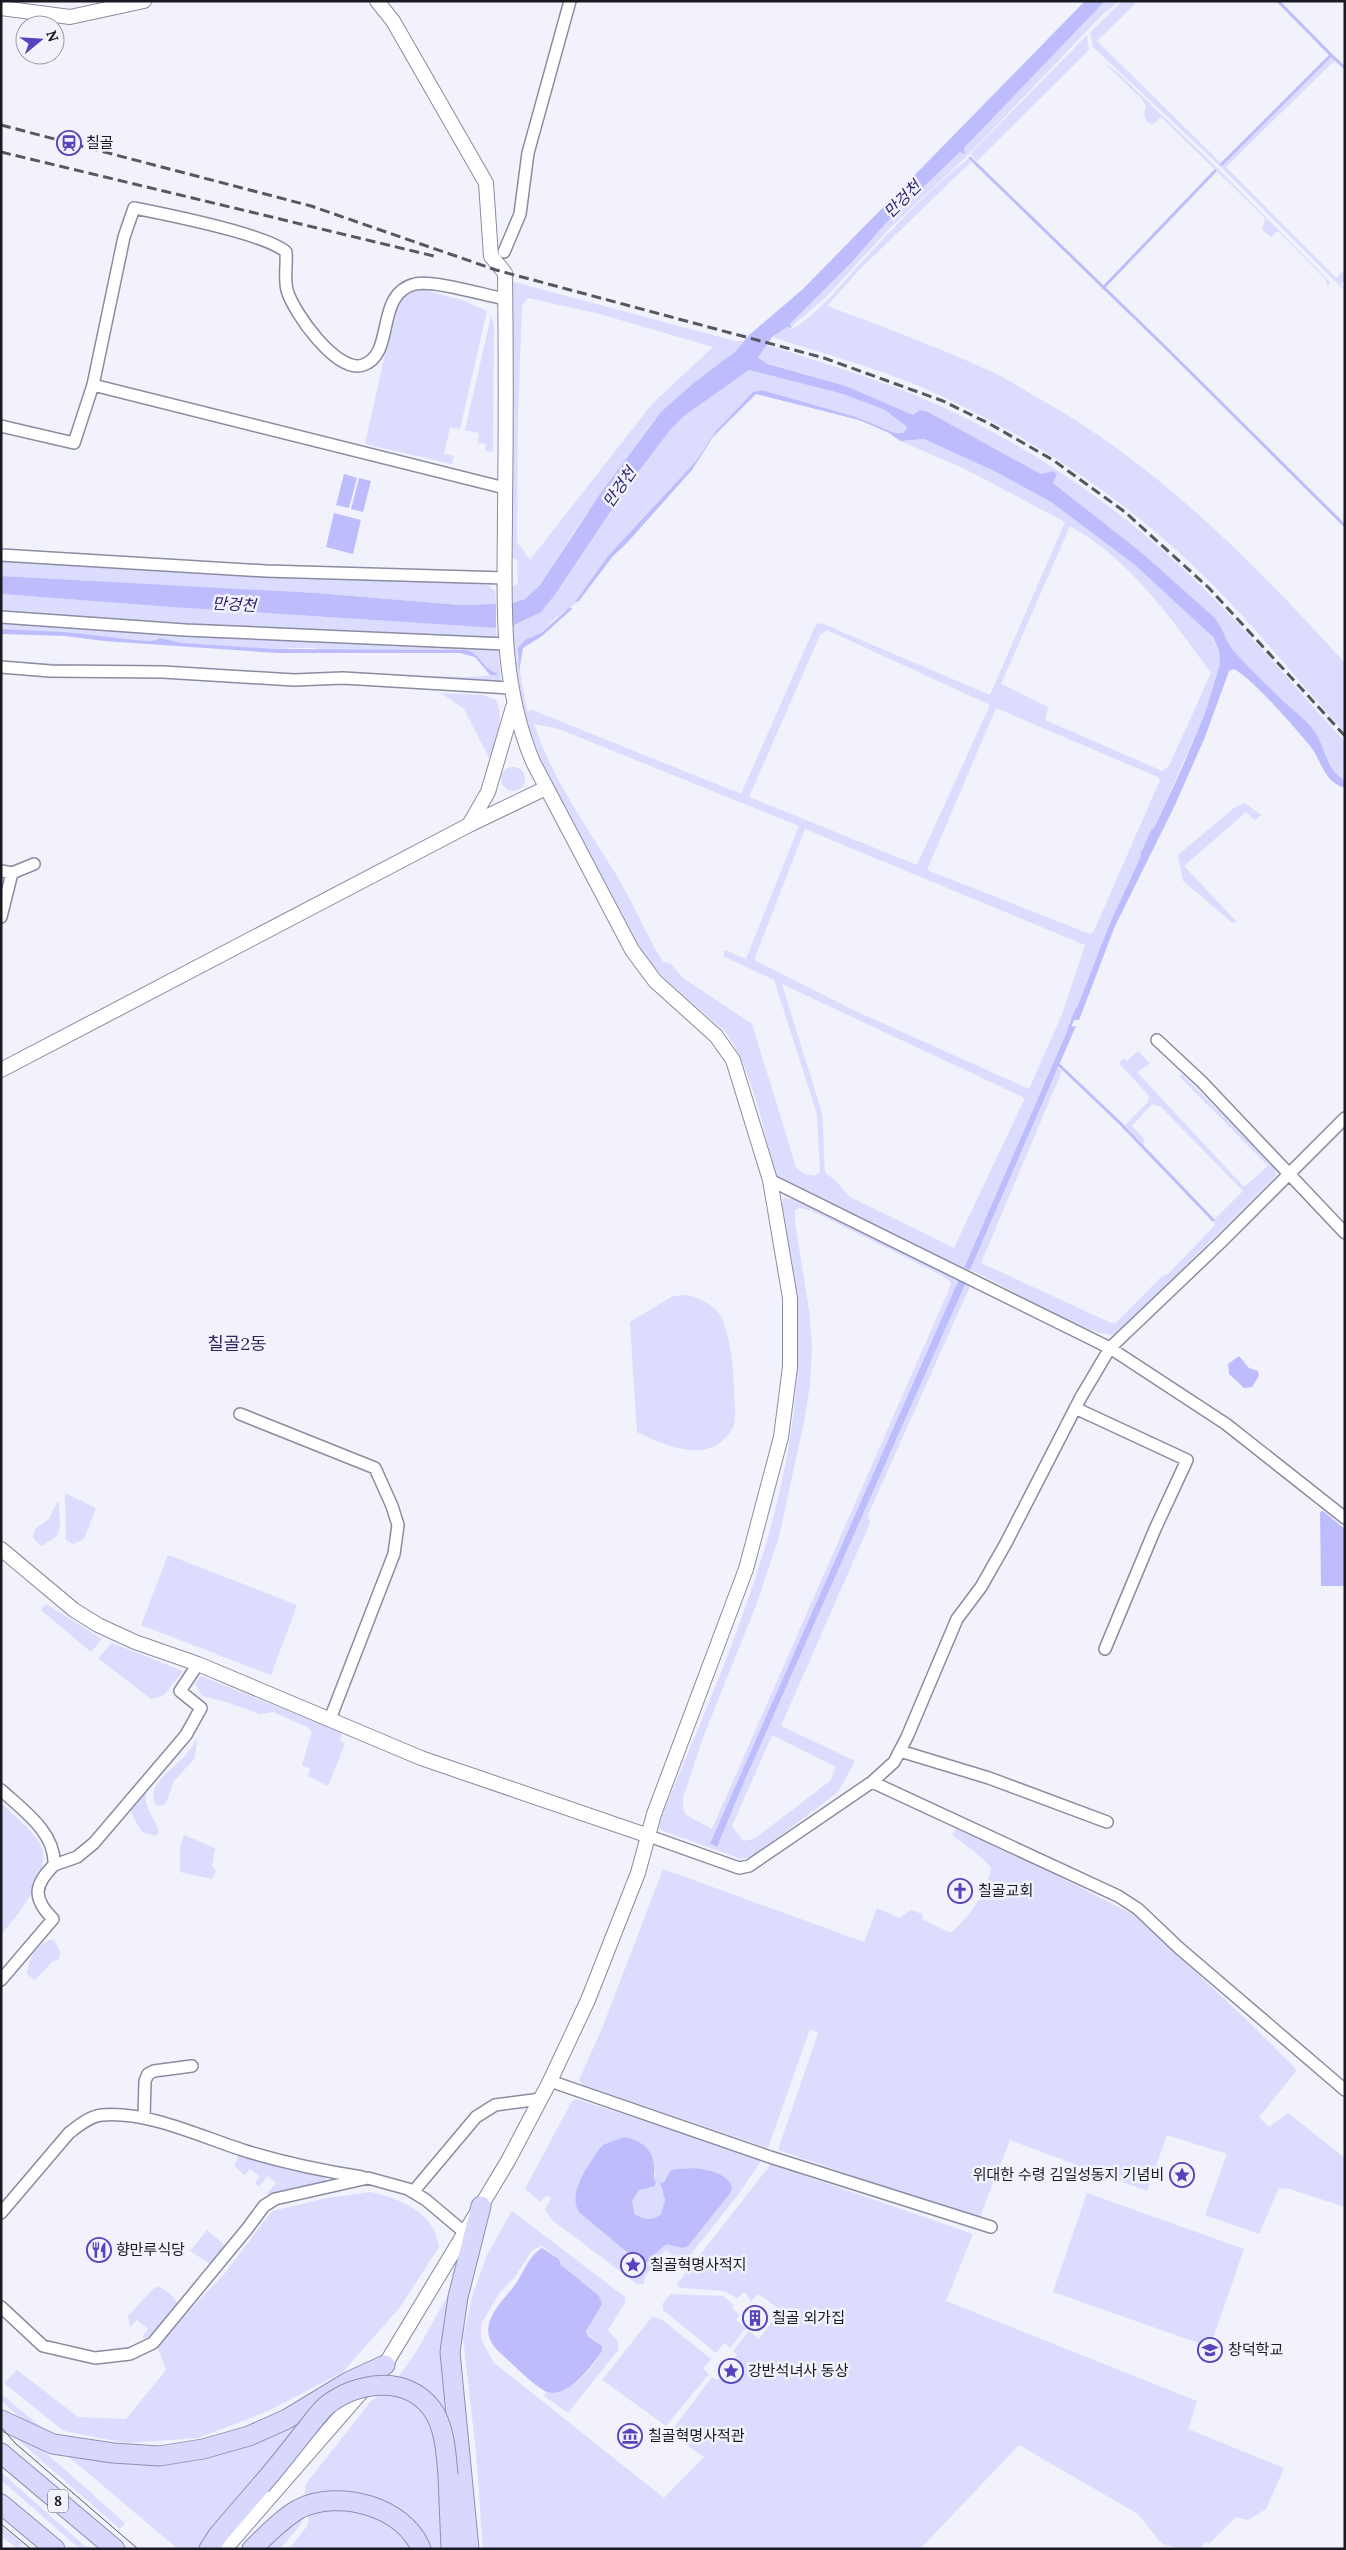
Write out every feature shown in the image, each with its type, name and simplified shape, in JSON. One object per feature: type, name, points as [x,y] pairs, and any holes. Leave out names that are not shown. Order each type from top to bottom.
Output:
[{"type":"highway","points":[[469,2549],[450,2352],[458,2297],[481,2206]]},
{"type":"highway","points":[[1,2420],[53,2444],[113,2453],[160,2456],[203,2449],[249,2436],[287,2419],[348,2382],[385,2365]]},
{"type":"highway","points":[[209,2549],[218,2535],[325,2407],[359,2387],[378,2385],[399,2387],[416,2395],[432,2409],[441,2428],[448,2475],[452,2549]]},
{"type":"highway","name":"8","points":[[1,2453],[115,2549]]},
{"type":"highway","points":[[252,2549],[279,2522],[300,2509],[332,2500],[347,2500],[369,2506],[394,2518],[403,2524],[421,2549]]},
{"type":"highway","points":[[1,2504],[55,2549]]},
{"type":"street","points":[[1,8],[70,17],[144,1]]},
{"type":"street","points":[[225,2549],[385,2365],[481,2206],[550,2081],[588,2000],[635,1882],[646,1835],[746,1569],[781,1436],[790,1367],[792,1331],[790,1298],[770,1180],[733,1060],[716,1036],[655,981],[632,950],[546,788],[521,733],[513,705],[504,641],[505,272],[491,256],[486,183],[394,21],[377,1]]},
{"type":"street","points":[[504,252],[520,214],[528,153],[570,1]]},
{"type":"street","points":[[1,426],[74,443],[92,385],[124,237],[134,208],[250,236],[280,246],[286,252],[287,288],[294,309],[309,330],[347,365],[362,366],[371,362],[379,353],[390,308],[396,296],[416,284],[430,283],[505,299]]},
{"type":"street","points":[[92,385],[505,488]]},
{"type":"street","points":[[1,555],[505,583]]},
{"type":"street","points":[[1,617],[185,630],[504,641]]},
{"type":"street","points":[[1,667],[50,671],[163,672],[294,680],[343,678],[511,688]]},
{"type":"street","points":[[469,825],[488,792],[513,705]]},
{"type":"street","points":[[1,1070],[469,825],[546,788]]},
{"type":"street","points":[[1,917],[7,872],[34,864]]},
{"type":"street","points":[[1157,1040],[1202,1082],[1288,1175],[1344,1231]]},
{"type":"street","points":[[1,1549],[74,1610],[98,1625],[135,1642],[198,1664],[421,1758],[739,1868],[749,1866],[872,1782],[894,1762],[957,1619],[981,1587],[1006,1544],[1075,1408],[1110,1348],[1345,1118]]},
{"type":"street","points":[[770,1180],[972,1278],[1110,1348],[1226,1424],[1345,1518]]},
{"type":"street","points":[[1075,1408],[1187,1460],[1155,1529],[1105,1649]]},
{"type":"street","points":[[240,1414],[375,1468],[392,1506],[398,1525],[394,1554],[330,1719]]},
{"type":"street","points":[[1,1980],[53,1920],[43,1909],[37,1894],[41,1878],[54,1865],[77,1857],[94,1843],[186,1735],[200,1708],[180,1691],[198,1664]]},
{"type":"street","points":[[900,1751],[989,1778],[1107,1822]]},
{"type":"street","points":[[872,1782],[1118,1896],[1138,1910],[1179,1948],[1345,2090]]},
{"type":"street","points":[[1,1790],[31,1817],[48,1838],[55,1855],[54,1865]]},
{"type":"street","points":[[144,2117],[145,2081],[148,2074],[154,2071],[192,2066]]},
{"type":"street","points":[[550,2081],[770,2157],[991,2227]]},
{"type":"street","points":[[413,2192],[476,2117],[495,2105],[541,2099]]},
{"type":"street","points":[[1,2213],[69,2134],[80,2124],[99,2115],[144,2117],[251,2153],[324,2171],[368,2178],[413,2192],[426,2200],[464,2232]]},
{"type":"street","points":[[1,2307],[43,2346],[95,2358],[130,2354],[153,2343],[264,2206],[275,2199],[368,2178]]},
{"type":"shaded area","points":[[1105,1],[1119,1],[1104,13],[969,154],[890,228],[826,297],[792,326],[790,324],[853,261],[885,224],[960,152],[964,154],[964,148]]},
{"type":"shaded area","points":[[1122,1],[1138,1],[1097,41],[1222,164],[1331,57],[1335,60],[1226,167],[1336,278],[1345,269],[1345,280],[1341,284],[1345,291],[1220,166],[1093,47],[1090,33]]},
{"type":"shaded area","points":[[1087,35],[1089,50],[977,161],[971,155],[975,149]]},
{"type":"shaded area","points":[[1104,63],[1116,71],[1218,169],[1330,282],[1328,287],[1325,279],[1278,231],[1271,237],[1262,230],[1265,220],[1263,216],[1161,117],[1153,124],[1147,122],[1144,115],[1146,106],[1142,99]]},
{"type":"shaded area","points":[[968,159],[971,162],[860,269],[827,306],[928,344],[999,375],[1076,421],[1160,481],[1237,550],[1345,663],[1345,733],[1209,581],[1144,522],[1073,470],[1036,446],[998,425],[959,404],[919,386],[864,366],[772,337],[787,327],[791,329],[801,323],[822,306],[916,205]]},
{"type":"shaded area","points":[[514,282],[735,341],[744,341],[736,351],[696,381],[653,421],[577,527],[540,585],[525,599],[510,604],[511,587],[518,584],[517,560],[508,557],[510,284]],"holes":[[[528,298],[596,313],[713,347],[652,404],[530,560],[517,542],[518,415],[522,305]]]},
{"type":"shaded area","points":[[420,289],[462,300],[487,311],[460,429],[450,427],[444,454],[454,456],[452,464],[365,444],[395,309],[405,294]]},
{"type":"shaded area","points":[[491,316],[494,324],[493,452],[485,451],[486,444],[478,443],[479,433],[465,430]]},
{"type":"shaded area","points":[[767,345],[880,382],[953,412],[988,429],[1056,469],[1120,515],[1179,565],[1223,608],[1345,742],[1345,780],[1334,771],[1314,730],[1263,682],[1233,650],[1214,617],[1142,553],[1053,483],[1057,474],[1052,471],[1041,474],[928,412],[913,415],[846,386],[760,361],[758,358]]},
{"type":"shaded area","points":[[749,370],[843,394],[885,410],[907,427],[904,433],[895,433],[856,417],[762,390],[753,392],[716,431],[696,461],[608,556],[575,602],[578,602],[555,618],[539,635],[529,638],[517,655],[527,711],[532,710],[741,794],[813,631],[816,625],[821,623],[990,695],[1065,522],[965,469],[900,441],[924,439],[996,472],[1051,502],[1135,565],[1208,630],[1219,651],[1220,664],[1205,713],[1089,976],[1072,1020],[1069,1021],[1069,1027],[964,1268],[779,1180],[774,1175],[751,1083],[736,1049],[727,1034],[662,976],[644,955],[535,751],[521,716],[511,627],[525,621],[537,612],[558,591],[619,497],[659,441],[697,404]],"holes":[[[1070,526],[1112,555],[1148,591],[1181,631],[1211,673],[1169,766],[1162,771],[1045,720],[1048,707],[1001,684]],[[827,630],[990,705],[917,865],[749,797],[820,635]],[[996,708],[1158,777],[1160,780],[1094,931],[1090,934],[927,870]],[[534,724],[559,729],[799,826],[746,959],[725,950],[723,956],[774,980],[817,1114],[820,1172],[814,1176],[803,1173],[796,1167],[752,1024],[683,978],[670,963],[663,962],[621,882],[559,781]],[[805,829],[1085,945],[1061,1017],[1029,1089],[853,1010],[754,960]],[[782,984],[1025,1098],[954,1248],[850,1197],[834,1179],[825,1173],[822,1113]]]},
{"type":"shaded area","points":[[1,560],[319,578],[341,575],[488,585],[495,591],[496,604],[460,605],[319,593],[1,576]]},
{"type":"shaded area","points":[[1,594],[496,628],[497,642],[1,615]]},
{"type":"shaded area","points":[[1,618],[498,645],[501,681],[1,664],[1,661],[214,671],[473,677],[497,673],[488,669],[476,655],[466,650],[326,651],[308,648],[216,648],[185,645],[157,638],[151,641],[108,639],[65,632],[1,629]]},
{"type":"shaded area","points":[[441,693],[483,695],[496,700],[500,721],[495,745],[489,758],[464,709]]},
{"type":"shaded area","points":[[513,767],[518,768],[524,774],[524,784],[518,790],[513,791],[508,790],[502,784],[501,779],[502,774],[508,768]]},
{"type":"shaded area","points":[[1245,803],[1261,815],[1255,820],[1246,812],[1184,866],[1236,921],[1234,924],[1183,881],[1178,855],[1235,807]]},
{"type":"shaded area","points":[[1138,1051],[1150,1064],[1137,1072],[1244,1187],[1268,1166],[1179,1076],[1182,1074],[1275,1167],[1276,1175],[1117,1335],[1085,1328],[970,1270],[1058,1068],[1062,1071],[981,1263],[1111,1323],[1116,1323],[1161,1277],[1169,1273],[1214,1226],[1215,1219],[1243,1191],[1161,1107],[1152,1104],[1132,1126],[1145,1140],[1143,1144],[1125,1125],[1148,1102],[1149,1096],[1119,1063],[1124,1058],[1127,1061]]},
{"type":"shaded area","points":[[784,1198],[800,1200],[960,1277],[710,1845],[717,1847],[744,1782],[967,1280],[971,1284],[868,1515],[870,1523],[781,1726],[855,1761],[838,1792],[753,1856],[741,1859],[663,1831],[659,1823],[732,1644],[754,1583],[772,1522],[786,1460],[795,1396],[798,1316],[781,1207]],"holes":[[[800,1208],[810,1210],[941,1275],[950,1281],[951,1285],[712,1829],[686,1815],[683,1809],[683,1798],[702,1740],[757,1603],[779,1537],[804,1422],[810,1385],[812,1347],[809,1310],[795,1222],[795,1210]],[[772,1735],[836,1767],[830,1781],[754,1839],[743,1841],[732,1826]]]},
{"type":"shaded area","points":[[687,1295],[707,1303],[721,1317],[729,1342],[733,1372],[735,1414],[733,1427],[724,1439],[713,1447],[701,1450],[675,1447],[637,1432],[630,1322],[673,1296]]},
{"type":"shaded area","points":[[65,1493],[96,1508],[84,1539],[73,1544],[66,1540]]},
{"type":"shaded area","points":[[57,1502],[59,1504],[60,1528],[56,1537],[41,1546],[33,1538],[35,1529],[49,1519]]},
{"type":"shaded area","points":[[168,1555],[297,1605],[271,1675],[141,1625]]},
{"type":"shaded area","points":[[46,1604],[102,1639],[91,1652],[41,1610]]},
{"type":"shaded area","points":[[112,1643],[183,1671],[164,1695],[151,1699],[98,1658]]},
{"type":"shaded area","points":[[201,1676],[342,1733],[340,1741],[345,1744],[328,1786],[308,1776],[310,1769],[302,1765],[312,1732],[307,1727],[273,1712],[260,1714],[202,1696],[195,1683]]},
{"type":"shaded area","points":[[197,1738],[195,1758],[174,1781],[166,1803],[162,1806],[156,1805],[153,1798],[157,1784],[186,1755]]},
{"type":"shaded area","points":[[146,1786],[146,1804],[159,1831],[156,1836],[142,1832],[130,1808]]},
{"type":"shaded area","points":[[1,1803],[36,1837],[43,1853],[43,1865],[33,1891],[1,1935]]},
{"type":"shaded area","points":[[957,1829],[1038,1866],[1136,1916],[1251,2024],[1297,2070],[1259,2117],[1269,2127],[1288,2113],[1345,2158],[1345,2207],[1290,2189],[1279,2188],[1259,2234],[1205,2215],[1227,2154],[1167,2135],[1147,2191],[1010,2140],[979,2219],[778,2150],[818,2033],[810,2029],[768,2148],[583,2085],[579,2080],[603,2026],[663,1869],[864,1942],[877,1908],[900,1918],[911,1910],[922,1914],[923,1920],[951,1933],[965,1919],[982,1895],[991,1867],[973,1850],[952,1835]]},
{"type":"shaded area","points":[[184,1835],[215,1848],[212,1866],[216,1871],[212,1879],[180,1872],[180,1848]]},
{"type":"shaded area","points":[[49,1940],[54,1940],[60,1951],[59,1959],[52,1962],[35,1980],[27,1974],[29,1963],[36,1950]]},
{"type":"shaded area","points":[[576,2099],[762,2159],[738,2195],[683,2264],[666,2250],[646,2275],[643,2284],[637,2284],[552,2220],[545,2209],[551,2198],[547,2195],[541,2202],[525,2189],[572,2101]],"holes":[[[624,2137],[630,2138],[646,2147],[652,2157],[655,2171],[656,2185],[639,2190],[632,2201],[636,2214],[639,2216],[652,2219],[661,2214],[665,2200],[660,2187],[670,2171],[689,2167],[682,2248],[666,2244],[646,2263],[642,2264],[605,2144]]]},
{"type":"shaded area","points":[[240,2153],[295,2171],[319,2174],[324,2176],[327,2181],[325,2184],[271,2196],[267,2193],[276,2183],[268,2176],[259,2186],[255,2183],[260,2176],[250,2169],[245,2175],[234,2166]]},
{"type":"shaded area","points":[[771,2164],[973,2234],[946,2301],[1197,2401],[1188,2429],[1284,2468],[1266,2509],[1248,2520],[1236,2517],[1210,2543],[1204,2542],[1201,2549],[1183,2549],[1162,2544],[1138,2514],[1019,2445],[920,2549],[483,2549],[476,2452],[463,2337],[473,2294],[487,2255],[512,2211],[625,2297],[625,2303],[608,2330],[618,2342],[618,2350],[568,2413],[544,2396],[546,2391],[564,2389],[580,2379],[593,2365],[603,2349],[600,2344],[587,2334],[587,2328],[559,2259],[542,2246],[534,2249],[515,2277],[500,2292],[481,2324],[481,2339],[494,2363],[664,2498],[704,2457],[670,2433],[712,2377],[717,2380],[722,2373],[729,2379],[739,2367],[732,2361],[737,2355],[733,2351],[749,2331],[759,2339],[781,2310],[758,2294],[751,2301],[745,2292],[737,2298],[724,2291],[683,2288],[678,2287],[677,2284]]},
{"type":"shaded area","points":[[371,2192],[394,2199],[415,2209],[431,2225],[439,2247],[400,2307],[343,2372],[268,2411],[198,2438],[126,2443],[64,2431],[4,2383],[17,2370],[78,2417],[126,2419],[166,2370],[157,2345],[225,2273],[272,2211],[327,2198]]},
{"type":"shaded area","points":[[1087,2193],[1244,2249],[1210,2347],[1053,2292]]},
{"type":"shaded area","points":[[207,2230],[227,2247],[210,2264],[190,2251]]},
{"type":"shaded area","points":[[159,2287],[176,2300],[178,2307],[150,2338],[144,2338],[142,2337],[148,2329],[137,2320],[130,2327],[128,2316],[154,2288]]},
{"type":"shaded area","points":[[451,2290],[446,2549],[427,2549],[402,2517],[305,2501],[305,2485],[371,2401],[384,2392],[406,2366]]},
{"type":"shaded area","points":[[671,2294],[723,2296],[734,2305],[732,2308],[740,2315],[736,2320],[746,2328],[730,2348],[724,2343],[716,2353],[663,2310],[663,2303]]},
{"type":"shaded area","points":[[652,2317],[661,2319],[711,2359],[703,2369],[709,2374],[666,2426],[602,2380]]},
{"type":"shaded area","points":[[1,2394],[41,2427],[29,2425],[1,2401]]},
{"type":"shaded area","points":[[316,2407],[199,2549],[178,2549],[69,2457],[72,2453],[131,2461]]},
{"type":"shaded area","points":[[17,2436],[46,2445],[45,2452],[125,2523],[120,2529],[18,2440]]},
{"type":"shaded area","points":[[2,2473],[88,2549],[80,2549],[1,2480]]},
{"type":"shaded area","points":[[333,2507],[365,2510],[384,2519],[415,2549],[289,2549],[308,2525],[309,2513]]},
{"type":"shaded area","points":[[303,2515],[301,2524],[280,2549],[263,2549]]},
{"type":"shaded area","points":[[1,2526],[22,2543],[18,2549],[1,2536]]},
{"type":"water","name":"만겅천","points":[[1085,1],[1105,1],[964,148],[965,154],[960,152],[885,224],[853,261],[790,324],[792,328],[787,327],[772,337],[758,358],[768,364],[846,386],[913,415],[920,410],[928,412],[1041,474],[1052,471],[1057,474],[1053,483],[1142,553],[1214,617],[1233,650],[1263,682],[1314,730],[1334,771],[1345,780],[1345,788],[1332,781],[1324,771],[1311,747],[1274,705],[1243,675],[1234,669],[1229,671],[1205,737],[1175,805],[1115,926],[1079,1020],[1072,1020],[1111,921],[1182,768],[1205,713],[1220,664],[1219,651],[1213,637],[1135,565],[1051,502],[996,472],[924,439],[900,441],[889,433],[859,420],[756,394],[713,437],[692,470],[627,543],[613,556],[579,601],[575,602],[608,556],[696,461],[716,431],[753,392],[762,390],[856,417],[895,433],[904,433],[907,427],[885,410],[843,394],[749,370],[685,415],[670,430],[626,488],[557,592],[541,612],[511,627],[510,604],[525,599],[540,585],[600,494],[660,413],[696,381],[736,351],[749,335],[803,289]]},
{"type":"water","points":[[344,474],[357,478],[349,508],[336,505]]},
{"type":"water","points":[[359,478],[371,481],[363,512],[351,509]]},
{"type":"water","points":[[334,513],[361,520],[353,554],[326,547]]},
{"type":"water","name":"만겅천","points":[[1,576],[317,593],[460,605],[496,604],[496,628],[1,594]]},
{"type":"water","points":[[570,607],[572,609],[542,636],[523,648],[519,672],[518,648],[525,640],[541,633]]},
{"type":"water","points":[[1,629],[65,632],[151,641],[160,638],[181,643],[276,649],[466,650],[475,654],[488,669],[497,673],[497,675],[490,675],[475,657],[460,653],[276,653],[104,641],[65,636],[1,634]]},
{"type":"water","points":[[1076,1026],[970,1270],[964,1268],[1069,1027]]},
{"type":"water","points":[[960,1277],[967,1280],[744,1782],[717,1847],[710,1844]]},
{"type":"water","points":[[1239,1356],[1249,1368],[1258,1371],[1259,1376],[1252,1387],[1244,1388],[1229,1374],[1228,1364]]},
{"type":"water","points":[[1323,1511],[1345,1529],[1345,1586],[1321,1586],[1320,1512]]},
{"type":"water","points":[[624,2137],[644,2145],[654,2161],[655,2186],[639,2190],[632,2201],[635,2214],[638,2216],[652,2219],[661,2214],[665,2200],[660,2183],[664,2182],[670,2171],[695,2168],[714,2172],[728,2181],[732,2187],[731,2192],[688,2246],[682,2248],[666,2244],[646,2263],[639,2262],[579,2212],[576,2205],[577,2188],[590,2162],[605,2144]]},
{"type":"water","points":[[542,2248],[559,2259],[561,2265],[599,2296],[602,2304],[586,2331],[588,2336],[602,2346],[602,2351],[585,2373],[570,2387],[553,2393],[545,2391],[533,2383],[498,2351],[491,2341],[488,2332],[492,2315],[517,2282],[530,2259]]},
{"type":"waterway","points":[[1278,1],[1331,55]]},
{"type":"waterway","points":[[1222,164],[1331,55],[1345,68]]},
{"type":"waterway","points":[[970,158],[1162,344],[1345,526]]},
{"type":"waterway","points":[[1103,288],[1215,171]]},
{"type":"waterway","points":[[1142,854],[1153,830]]},
{"type":"waterway","points":[[1069,1029],[1077,1009]]},
{"type":"waterway","points":[[1059,1065],[1120,1123],[1213,1220]]},
{"type":"tram line","points":[[1,2427],[15,2443],[138,2549]]},
{"type":"tram line","points":[[1,2524],[31,2549]]},
{"type":"railway","points":[[1,125],[311,206],[496,270],[824,358],[943,401],[990,424],[1053,460],[1125,512],[1209,588],[1345,736]]},
{"type":"railway","points":[[1,152],[438,257]]},
{"type":"place","name":"칠골","points":[[69,143]]},
{"type":"place","name":"칠골교회","points":[[960,1891]]},
{"type":"place","name":"위대한 수령 김일성동지 기념비","points":[[1182,2175]]},
{"type":"place","name":"향만루식당","points":[[99,2250]]},
{"type":"place","name":"칠골혁명사적지","points":[[633,2265]]},
{"type":"place","name":"칠골 외가집","points":[[755,2318]]},
{"type":"place","name":"창덕학교","points":[[1210,2350]]},
{"type":"place","name":"강반석녀사 동상","points":[[731,2371]]},
{"type":"place","name":"칠골혁명사적관","points":[[630,2436]]},
{"type":"district","name":"칠골2동","points":[[237,1344]]}]
